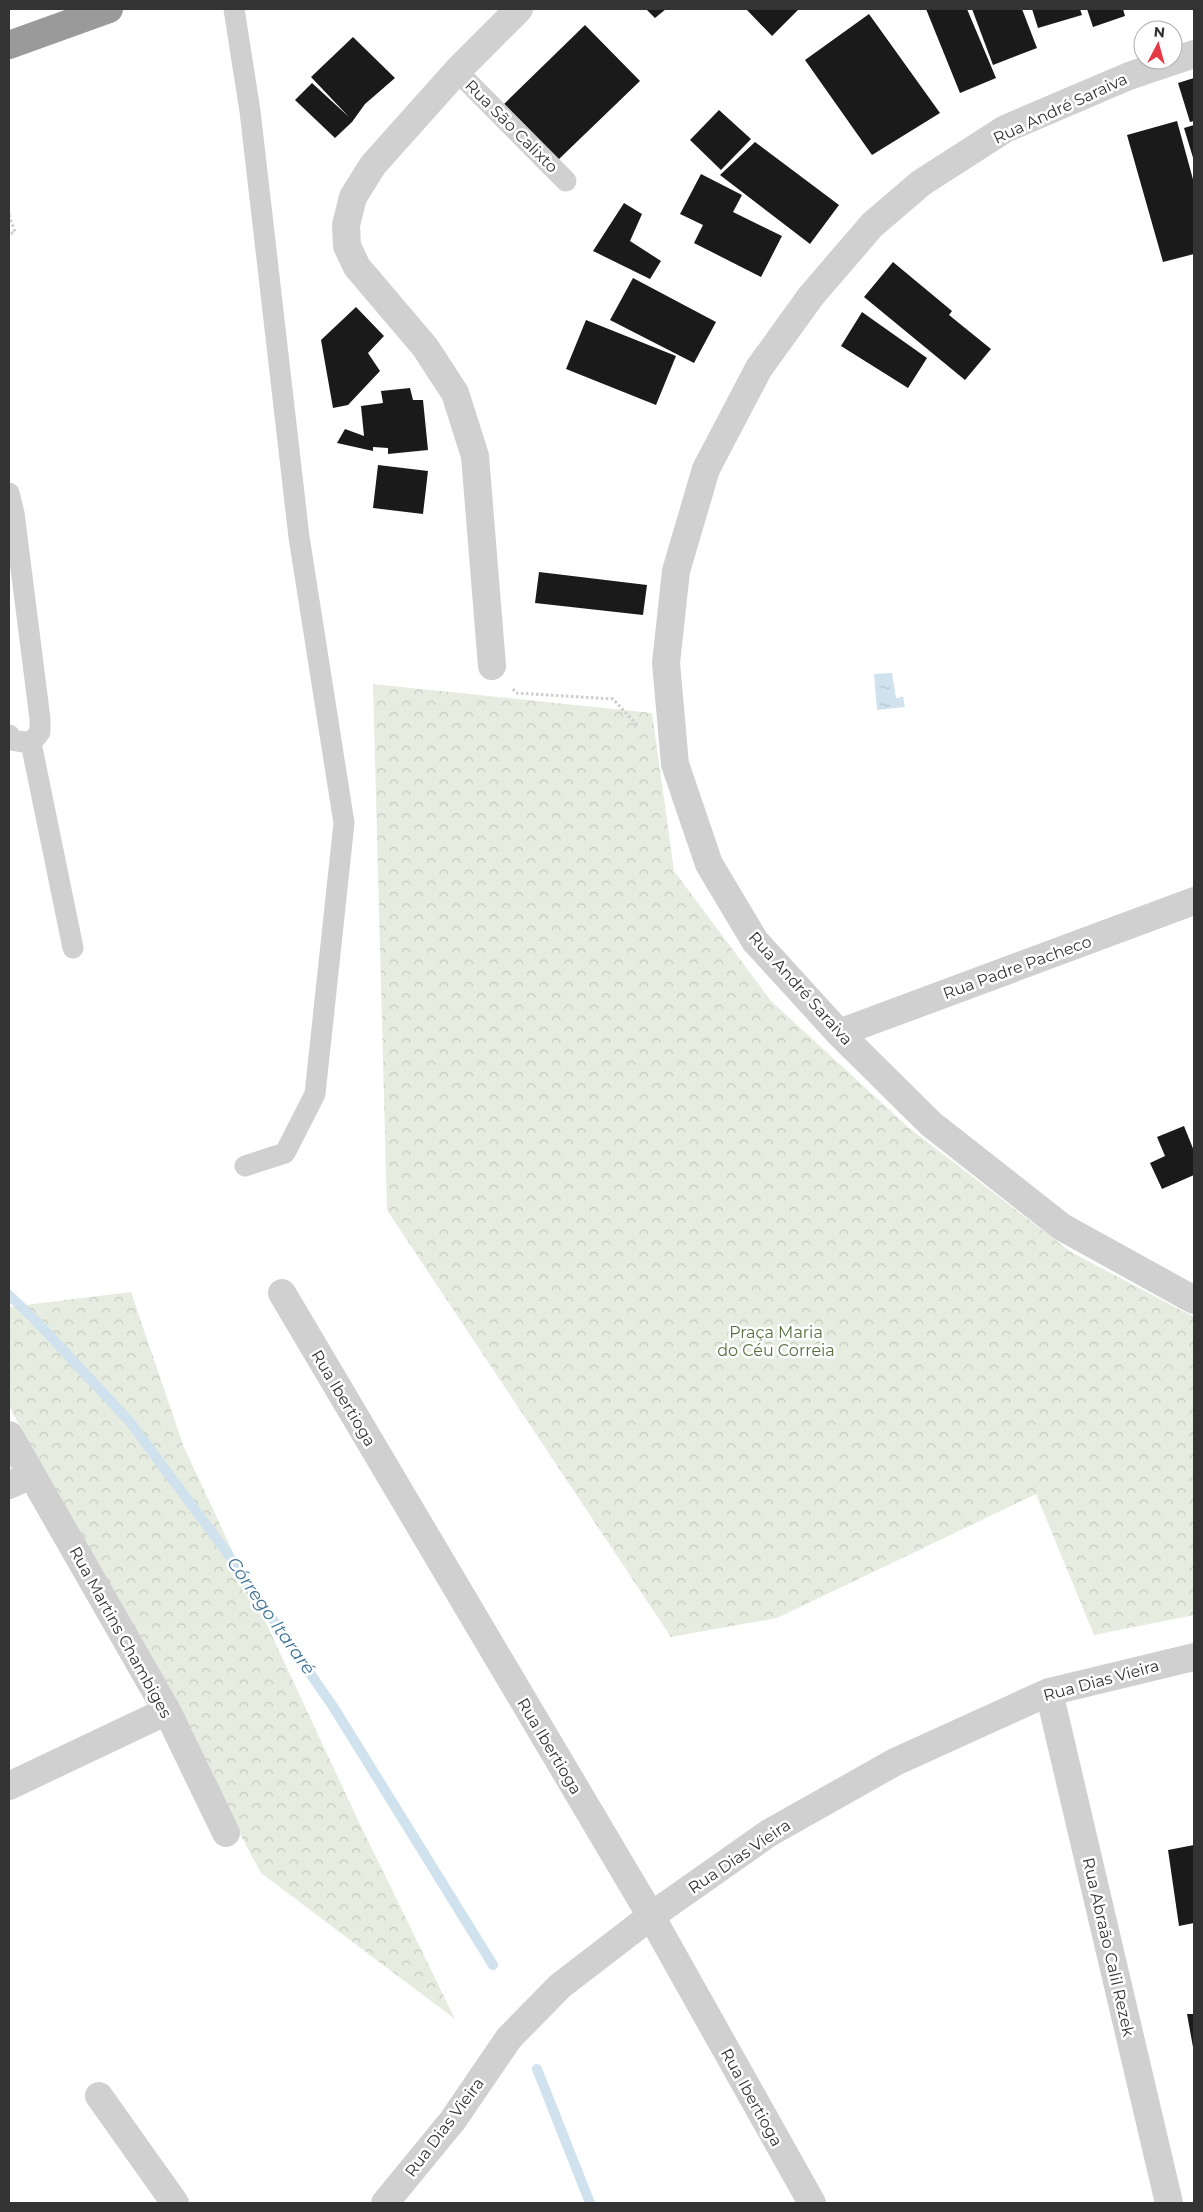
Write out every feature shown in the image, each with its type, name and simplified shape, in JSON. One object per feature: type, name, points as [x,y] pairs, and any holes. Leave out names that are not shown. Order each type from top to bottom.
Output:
[{"type":"highway","points":[[9,45],[109,9]]},
{"type":"street","name":"Rua São Calixto","points":[[492,666],[475,456],[455,393],[425,347],[357,267],[346,246],[346,225],[353,197],[373,165],[457,71],[519,9]]},
{"type":"street","name":"Rua André Saraiva","points":[[1194,54],[1129,76],[1005,129],[921,184],[872,225],[811,296],[759,368],[706,469],[676,571],[666,663],[676,764],[709,864],[755,942],[839,1033],[931,1124],[1062,1227],[1194,1300]]},
{"type":"street","name":"Rua Padre Pacheco","points":[[839,1033],[1194,900]]},
{"type":"street","name":"Rua Ibertioga","points":[[282,1293],[651,1916],[812,2203]]},
{"type":"street","name":"Rua Martins Chambiges","points":[[9,1435],[20,1480],[167,1711],[226,1834]]},
{"type":"street","name":"Rua Dias Vieira","points":[[385,2203],[453,2120],[509,2038],[560,1986],[651,1916],[769,1833],[895,1762],[1049,1692],[1194,1657]]},
{"type":"street","name":"Rua Abraão Calil Rezek","points":[[1049,1692],[1169,2203]]},
{"type":"street","points":[[9,1786],[167,1711]]},
{"type":"street","points":[[99,2096],[176,2203]]},
{"type":"lane","points":[[234,9],[250,111],[299,537],[344,823],[315,1094],[285,1153],[244,1166]]},
{"type":"lane","name":"Rua São Calixto","points":[[457,71],[566,181]]},
{"type":"lane","points":[[9,493],[14,513],[40,719],[40,732],[30,743]]},
{"type":"lane","points":[[9,735],[11,740],[30,743]]},
{"type":"lane","points":[[30,743],[73,948]]},
{"type":"path","points":[[9,215],[15,232],[9,234]]},
{"type":"path","points":[[492,666],[516,692],[613,699],[640,728]]},
{"type":"green space","name":"Praça Maria do Céu Correia","points":[[373,684],[652,713],[674,871],[771,1001],[909,1128],[1071,1252],[1194,1317],[1194,1615],[1094,1635],[1036,1494],[777,1618],[671,1637],[387,1210]]},
{"type":"green space","points":[[131,1292],[183,1445],[356,1816],[455,2019],[261,1873],[9,1406],[9,1307]]},
{"type":"water","points":[[892,673],[896,698],[903,697],[905,707],[877,710],[874,674]]},
{"type":"building","points":[[646,9],[666,9],[655,18]]},
{"type":"building","points":[[746,9],[799,9],[772,36]]},
{"type":"building","points":[[926,9],[967,9],[996,78],[960,93]]},
{"type":"building","points":[[972,9],[1022,9],[1037,48],[993,65]]},
{"type":"building","points":[[1032,9],[1080,9],[1082,15],[1038,28]]},
{"type":"building","points":[[1087,9],[1123,9],[1125,16],[1093,27]]},
{"type":"building","points":[[869,14],[940,113],[872,155],[805,60]]},
{"type":"building","points":[[585,25],[640,81],[558,160],[503,105]]},
{"type":"building","points":[[353,37],[395,78],[365,104],[352,122],[335,138],[295,100],[312,83],[349,117],[311,77]]},
{"type":"building","points":[[1194,78],[1194,121],[1190,122],[1178,83]]},
{"type":"building","points":[[719,110],[751,139],[721,170],[690,140]]},
{"type":"building","points":[[1177,121],[1194,183],[1194,254],[1163,262],[1127,135]]},
{"type":"building","points":[[1194,125],[1194,161],[1184,128]]},
{"type":"building","points":[[755,142],[839,205],[810,244],[720,175]]},
{"type":"building","points":[[701,174],[742,195],[733,212],[782,236],[761,277],[694,243],[703,225],[680,214]]},
{"type":"building","points":[[624,203],[642,214],[630,241],[661,261],[650,279],[593,251]]},
{"type":"building","points":[[893,262],[952,311],[949,315],[991,349],[965,380],[864,297]]},
{"type":"building","points":[[633,278],[716,322],[694,363],[610,320]]},
{"type":"building","points":[[356,307],[384,336],[368,353],[380,371],[348,405],[333,408],[321,340]]},
{"type":"building","points":[[862,312],[927,358],[908,388],[841,346]]},
{"type":"building","points":[[586,320],[676,356],[656,405],[566,369]]},
{"type":"building","points":[[410,388],[413,400],[423,400],[428,450],[388,454],[388,448],[373,447],[373,451],[337,443],[345,429],[364,436],[361,406],[383,403],[381,391]]},
{"type":"building","points":[[378,465],[428,471],[423,514],[373,508]]},
{"type":"building","points":[[539,572],[647,585],[643,615],[535,603]]},
{"type":"building","points":[[1184,1126],[1194,1151],[1194,1175],[1162,1189],[1150,1163],[1165,1156],[1157,1137]]},
{"type":"building","points":[[1194,1845],[1194,1923],[1179,1926],[1168,1850]]},
{"type":"building","points":[[1187,2014],[1194,2014],[1194,2047],[1193,2047]]},
{"type":"waterway","name":"Córrego Itararé","points":[[9,1295],[38,1323],[130,1422],[225,1550],[334,1708],[493,1965]]},
{"type":"waterway","name":"Córrego Itararé","points":[[537,2069],[590,2203]]}]
